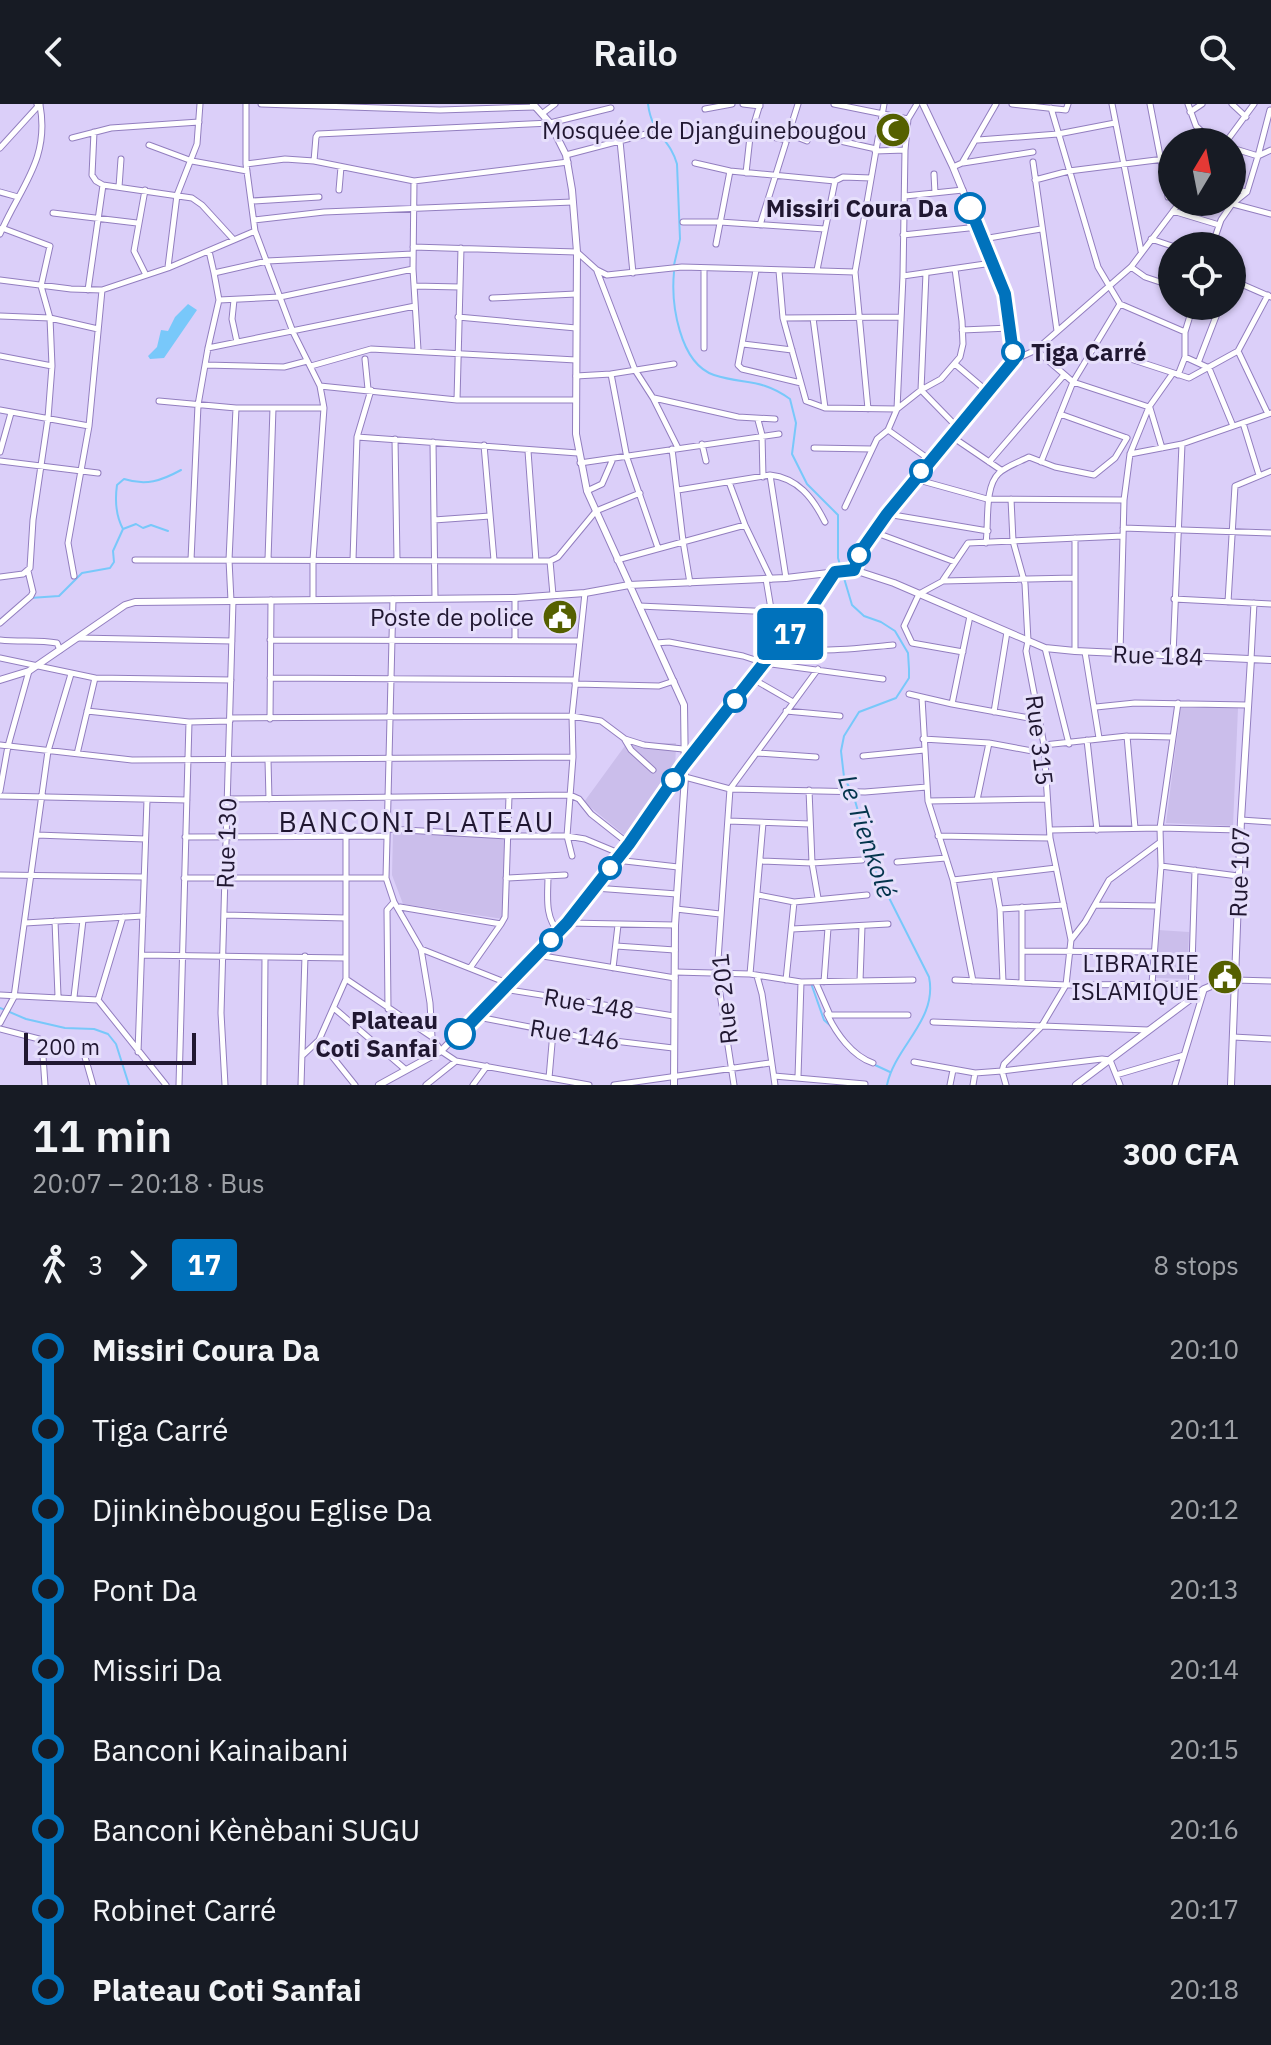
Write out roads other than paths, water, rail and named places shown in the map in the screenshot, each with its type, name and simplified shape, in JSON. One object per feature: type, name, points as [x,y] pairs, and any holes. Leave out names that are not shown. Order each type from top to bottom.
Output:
[{"type":"street","points":[[0,148],[39,104]]},
{"type":"street","points":[[0,623],[33,592],[28,571],[52,366],[50,318],[41,286],[50,246],[1,231],[37,164],[43,121],[39,104]]},
{"type":"street","points":[[168,268],[177,195],[192,161],[200,104]]},
{"type":"street","points":[[246,104],[247,167],[255,231],[293,332],[320,386],[324,408],[313,599]]},
{"type":"street","points":[[261,104],[440,110],[538,108],[555,104]]},
{"type":"street","points":[[705,109],[732,104]]},
{"type":"street","points":[[743,104],[760,105],[746,173]]},
{"type":"street","points":[[760,225],[798,104]]},
{"type":"street","points":[[834,104],[908,119]]},
{"type":"street","points":[[868,409],[855,272],[884,104]]},
{"type":"street","points":[[845,507],[877,439],[888,430],[897,409],[905,150],[908,119],[920,104],[953,167],[1005,294],[1014,360]]},
{"type":"street","points":[[962,163],[996,104]]},
{"type":"street","points":[[1012,104],[1066,110],[1068,104]]},
{"type":"street","points":[[1112,104],[1141,252]]},
{"type":"street","points":[[1150,104],[1158,149]]},
{"type":"street","points":[[1198,128],[1189,108],[1202,104]]},
{"type":"street","points":[[1232,104],[1246,117]]},
{"type":"street","points":[[1237,128],[1254,104]]},
{"type":"street","points":[[538,108],[550,123],[567,158],[573,202],[577,252],[576,400],[580,463],[587,491],[684,705],[685,777],[675,925],[674,1085]]},
{"type":"street","points":[[314,161],[318,134],[550,123],[611,108]]},
{"type":"street","points":[[1051,108],[1098,267],[1108,287],[1120,304],[1185,332]]},
{"type":"street","points":[[1247,192],[1270,110]]},
{"type":"street","points":[[72,138],[111,128],[199,122]]},
{"type":"street","points":[[978,140],[1058,134],[1115,123]]},
{"type":"street","points":[[94,132],[92,175],[96,181],[103,185],[192,198],[234,240]]},
{"type":"street","points":[[149,145],[192,161],[247,167],[285,159],[314,161],[414,181],[567,158],[650,133]]},
{"type":"street","points":[[752,133],[807,141],[809,134],[841,139],[876,150],[905,150]]},
{"type":"street","points":[[620,141],[633,273]]},
{"type":"street","points":[[1246,152],[1258,156],[1271,150]]},
{"type":"street","points":[[953,167],[1033,152]]},
{"type":"street","points":[[119,187],[121,159]]},
{"type":"street","points":[[1035,180],[1069,171],[1158,160]]},
{"type":"street","points":[[1033,162],[1057,332]]},
{"type":"street","points":[[695,163],[776,176],[835,181],[843,177],[871,178]]},
{"type":"street","points":[[339,190],[341,167]]},
{"type":"street","points":[[716,244],[730,171]]},
{"type":"street","points":[[934,174],[935,193]]},
{"type":"street","points":[[414,181],[413,269],[418,350]]},
{"type":"street","points":[[817,270],[835,181]]},
{"type":"street","points":[[88,290],[103,185]]},
{"type":"street","points":[[145,190],[134,251],[145,273]]},
{"type":"street","points":[[905,196],[963,190]]},
{"type":"street","points":[[0,192],[19,197]]},
{"type":"street","points":[[252,201],[319,197]]},
{"type":"street","points":[[254,220],[324,212],[573,202]]},
{"type":"street","points":[[1246,208],[1271,214]]},
{"type":"street","points":[[53,213],[137,223]]},
{"type":"street","points":[[0,680],[29,671],[125,605],[135,602],[515,598],[585,593],[629,585],[786,578],[854,570],[861,551],[887,514],[1014,360],[1036,350],[1131,267],[1169,216]]},
{"type":"street","points":[[1189,216],[1219,225]]},
{"type":"street","points":[[1217,232],[1225,216]]},
{"type":"street","points":[[683,222],[825,229]]},
{"type":"street","points":[[903,235],[978,227]]},
{"type":"street","points":[[983,239],[1041,229]]},
{"type":"street","points":[[0,280],[102,290],[145,273],[168,268],[255,231]]},
{"type":"street","points":[[1151,239],[1158,241]]},
{"type":"street","points":[[413,247],[577,252],[607,275],[682,267],[855,272]]},
{"type":"street","points":[[457,400],[461,248]]},
{"type":"street","points":[[191,560],[198,405],[219,300],[209,251]]},
{"type":"street","points":[[214,273],[267,261],[413,254]]},
{"type":"street","points":[[903,276],[992,263]]},
{"type":"street","points":[[1131,267],[1158,281]]},
{"type":"street","points":[[704,268],[704,348]]},
{"type":"street","points":[[219,300],[280,297],[413,269]]},
{"type":"street","points":[[779,271],[783,318],[806,401],[825,408],[897,409],[941,379],[955,364],[963,344],[955,269]]},
{"type":"street","points":[[597,270],[635,370],[653,398],[675,449],[690,583]]},
{"type":"street","points":[[756,270],[739,367],[801,383]]},
{"type":"street","points":[[926,273],[921,390],[958,428]]},
{"type":"street","points":[[414,286],[460,287]]},
{"type":"street","points":[[1094,347],[1189,378],[1238,351],[1269,296],[1246,286]]},
{"type":"street","points":[[74,576],[68,543],[89,426],[102,290]]},
{"type":"street","points":[[492,298],[576,294]]},
{"type":"street","points":[[234,300],[232,319],[237,342]]},
{"type":"street","points":[[1041,462],[1073,382],[1120,304]]},
{"type":"street","points":[[208,348],[415,306]]},
{"type":"street","points":[[0,316],[50,318],[98,329]]},
{"type":"street","points":[[458,317],[576,328]]},
{"type":"street","points":[[783,318],[901,317]]},
{"type":"street","points":[[813,318],[825,408]]},
{"type":"street","points":[[1120,653],[1124,500],[1130,454],[1149,407],[1176,374],[1185,357],[1185,332],[1189,320]]},
{"type":"street","points":[[1198,363],[1215,320]]},
{"type":"street","points":[[962,330],[1010,328]]},
{"type":"street","points":[[743,344],[792,350]]},
{"type":"street","points":[[205,365],[284,367],[371,349],[576,360]]},
{"type":"street","points":[[1036,350],[1073,382],[1149,407]]},
{"type":"street","points":[[1130,454],[1182,444],[1270,413],[1238,351]]},
{"type":"street","points":[[0,356],[52,366]]},
{"type":"street","points":[[1185,357],[1209,368],[1233,426]]},
{"type":"street","points":[[353,560],[357,437],[369,390],[365,359]]},
{"type":"street","points":[[576,376],[674,364]]},
{"type":"street","points":[[955,364],[988,392]]},
{"type":"street","points":[[611,374],[627,458],[658,548]]},
{"type":"street","points":[[989,462],[1064,375]]},
{"type":"street","points":[[320,386],[457,400],[576,400]]},
{"type":"street","points":[[653,398],[758,420],[775,419]]},
{"type":"street","points":[[159,401],[236,408],[324,408]]},
{"type":"street","points":[[1149,407],[1162,448]]},
{"type":"street","name":"Rue 130","points":[[225,1085],[221,1034],[232,641],[229,560],[236,408]]},
{"type":"street","points":[[268,560],[273,408]]},
{"type":"street","points":[[0,410],[89,426]]},
{"type":"street","points":[[0,452],[11,413]]},
{"type":"street","points":[[1060,414],[1134,441]]},
{"type":"street","points":[[758,420],[762,435],[763,477]]},
{"type":"street","points":[[1243,423],[1259,475]]},
{"type":"street","points":[[888,430],[930,460]]},
{"type":"street","points":[[580,463],[779,434]]},
{"type":"street","points":[[951,436],[1001,470]]},
{"type":"street","points":[[357,437],[578,453]]},
{"type":"street","points":[[986,543],[990,520],[987,499],[1001,470],[1029,457],[1094,475],[1115,458],[1127,438]]},
{"type":"street","points":[[395,439],[397,560]]},
{"type":"street","points":[[433,442],[435,598]]},
{"type":"street","points":[[702,444],[706,461]]},
{"type":"street","points":[[1173,655],[1182,444]]},
{"type":"street","points":[[484,445],[494,560]]},
{"type":"street","points":[[814,448],[872,449]]},
{"type":"street","points":[[528,451],[536,561]]},
{"type":"street","points":[[587,491],[602,484],[612,460]]},
{"type":"street","points":[[0,461],[98,473]]},
{"type":"street","points":[[1228,602],[1235,485],[1271,471]]},
{"type":"street","points":[[678,490],[770,475],[786,477],[805,490],[825,522]]},
{"type":"street","points":[[770,475],[786,578]]},
{"type":"street","points":[[914,479],[987,499],[1124,500]]},
{"type":"street","points":[[729,482],[768,579],[776,639],[781,644],[803,649],[893,645]]},
{"type":"street","points":[[135,560],[550,561],[558,557],[596,511],[640,493]]},
{"type":"street","name":"Rue 315","points":[[1011,499],[1013,541],[1025,584],[1026,651],[1044,745],[1050,838],[1071,940]]},
{"type":"street","points":[[887,514],[988,531]]},
{"type":"street","points":[[434,520],[490,516]]},
{"type":"street","points":[[617,560],[745,525]]},
{"type":"street","points":[[1123,528],[1271,533]]},
{"type":"street","points":[[874,532],[955,562]]},
{"type":"street","points":[[943,581],[968,543],[1123,536]]},
{"type":"street","points":[[1075,538],[1075,651]]},
{"type":"street","points":[[550,561],[553,596]]},
{"type":"street","name":"Rue 184","points":[[854,570],[1045,648],[1271,660]]},
{"type":"street","points":[[0,577],[28,571]]},
{"type":"street","points":[[379,1085],[441,1051],[478,1017],[567,923],[629,844],[683,766],[764,663],[804,619],[835,572]]},
{"type":"street","points":[[963,652],[912,643],[904,626],[919,594],[943,581],[1075,578]]},
{"type":"street","points":[[572,856],[567,836],[573,757],[572,716],[585,593]]},
{"type":"street","points":[[515,598],[515,640]]},
{"type":"street","points":[[270,719],[271,599]]},
{"type":"street","points":[[393,599],[386,878],[396,905],[421,949],[432,1037]]},
{"type":"street","points":[[1174,599],[1271,604]]},
{"type":"street","points":[[1251,659],[1254,603]]},
{"type":"street","points":[[639,606],[773,612]]},
{"type":"street","points":[[952,704],[970,616]]},
{"type":"street","points":[[994,712],[1007,632]]},
{"type":"street","points":[[77,638],[232,641]]},
{"type":"street","points":[[0,640],[26,643],[51,641],[57,643],[60,650]]},
{"type":"street","points":[[270,640],[580,641]]},
{"type":"street","points":[[656,643],[669,642],[764,663],[883,679]]},
{"type":"street","points":[[1045,648],[1069,744]]},
{"type":"street","points":[[1085,652],[1099,738]]},
{"type":"street","points":[[0,658],[95,678],[231,680]]},
{"type":"street","name":"Rue 107","points":[[1231,1085],[1240,830],[1251,659]]},
{"type":"street","points":[[730,789],[818,669]]},
{"type":"street","points":[[29,671],[8,746],[0,794],[187,800]]},
{"type":"street","points":[[45,1085],[42,1042],[0,1025],[14,997],[48,751],[71,674]]},
{"type":"street","points":[[77,754],[95,678]]},
{"type":"street","points":[[270,678],[659,686],[674,681]]},
{"type":"street","points":[[753,679],[793,702]]},
{"type":"street","points":[[909,694],[1040,720]]},
{"type":"street","points":[[922,698],[928,801],[953,880],[973,981]]},
{"type":"street","points":[[1096,707],[1135,703],[1247,705]]},
{"type":"street","points":[[1152,984],[1161,866],[1160,828],[1178,703]]},
{"type":"street","points":[[87,711],[189,722],[572,716],[601,721],[625,739],[644,745],[702,743]]},
{"type":"street","points":[[786,711],[840,716]]},
{"type":"street","points":[[179,1085],[189,722]]},
{"type":"street","points":[[1044,745],[1127,736],[1173,737]]},
{"type":"street","points":[[1127,736],[1135,828]]},
{"type":"street","points":[[625,739],[631,750],[653,770]]},
{"type":"street","points":[[923,739],[989,743],[1043,753]]},
{"type":"street","points":[[1087,740],[1097,830]]},
{"type":"street","points":[[977,800],[989,743]]},
{"type":"street","points":[[0,745],[132,760],[573,757]]},
{"type":"street","points":[[863,756],[924,750]]},
{"type":"street","points":[[756,753],[816,757]]},
{"type":"street","points":[[268,760],[269,799]]},
{"type":"street","points":[[685,777],[730,789],[865,792],[927,787]]},
{"type":"street","points":[[667,790],[684,788]]},
{"type":"street","name":"Rue 201","points":[[730,789],[717,974],[734,1085]]},
{"type":"street","points":[[809,790],[812,863],[818,898]]},
{"type":"street","points":[[228,799],[570,795],[579,799],[591,814],[629,844]]},
{"type":"street","points":[[470,968],[505,917],[509,796]]},
{"type":"street","points":[[928,801],[1047,799]]},
{"type":"street","points":[[138,1052],[147,800]]},
{"type":"street","points":[[1241,820],[1271,822]]},
{"type":"street","points":[[728,821],[810,824]]},
{"type":"street","points":[[763,823],[753,975],[762,994],[775,1085]]},
{"type":"street","points":[[1050,830],[1240,830]]},
{"type":"street","points":[[185,837],[346,837],[388,833],[567,836],[585,839],[618,857],[678,867]]},
{"type":"street","points":[[37,835],[145,839]]},
{"type":"street","points":[[938,836],[1050,838]]},
{"type":"street","points":[[302,1056],[319,1040],[346,979],[346,837]]},
{"type":"street","points":[[1006,1085],[1002,1071],[1004,1064],[1041,1027],[1066,985],[1071,940],[1109,880],[1159,843]]},
{"type":"street","points":[[897,862],[946,858]]},
{"type":"street","points":[[761,861],[812,863],[862,860]]},
{"type":"street","points":[[1161,866],[1238,876]]},
{"type":"street","points":[[953,880],[1056,868]]},
{"type":"street","points":[[1191,997],[1195,870]]},
{"type":"street","points":[[0,875],[144,877]]},
{"type":"street","points":[[506,878],[565,875]]},
{"type":"street","points":[[994,875],[1000,909],[1003,982]]},
{"type":"street","points":[[548,876],[547,904],[551,924],[559,932]]},
{"type":"street","points":[[184,878],[386,878]]},
{"type":"street","points":[[595,888],[677,894]]},
{"type":"street","points":[[758,895],[794,902],[867,895]]},
{"type":"street","points":[[786,980],[794,902]]},
{"type":"street","points":[[388,1009],[387,910],[396,905],[501,924]]},
{"type":"street","points":[[1000,909],[1064,905]]},
{"type":"street","points":[[1095,905],[1157,906]]},
{"type":"street","points":[[1022,907],[1022,983]]},
{"type":"street","points":[[676,909],[720,914]]},
{"type":"street","points":[[224,915],[346,918]]},
{"type":"street","points":[[25,923],[143,916]]},
{"type":"street","points":[[98,1000],[123,917]]},
{"type":"street","points":[[74,997],[83,920]]},
{"type":"street","points":[[55,921],[58,996]]},
{"type":"street","points":[[567,923],[675,925]]},
{"type":"street","points":[[792,929],[888,924]]},
{"type":"street","points":[[613,968],[618,925]]},
{"type":"street","points":[[860,981],[862,926]]},
{"type":"street","points":[[824,982],[828,928]]},
{"type":"street","points":[[616,946],[675,950]]},
{"type":"street","name":"Rue 148","points":[[421,949],[506,986],[674,1016]]},
{"type":"street","points":[[1022,951],[1154,952]]},
{"type":"street","points":[[142,955],[346,958]]},
{"type":"street","points":[[537,955],[675,975],[753,975],[816,983],[913,980]]},
{"type":"street","points":[[301,1085],[305,956]]},
{"type":"street","points":[[264,1085],[265,958]]},
{"type":"street","points":[[346,979],[432,1037],[441,1051],[456,1061],[587,1085]]},
{"type":"street","points":[[955,980],[1066,985],[1191,984]]},
{"type":"street","points":[[1076,1085],[1207,987],[1221,982],[1271,981]]},
{"type":"street","points":[[798,1077],[801,982]]},
{"type":"street","points":[[816,983],[827,1013],[845,1042],[864,1060],[873,1063]]},
{"type":"street","points":[[1175,1085],[1207,987]]},
{"type":"street","points":[[0,995],[98,1000],[166,1085]]},
{"type":"street","points":[[335,1009],[406,1070]]},
{"type":"street","points":[[827,1013],[833,1016],[908,1015]]},
{"type":"street","name":"Rue 146","points":[[478,1017],[553,1032],[673,1048]]},
{"type":"street","points":[[933,1022],[1150,1030]]},
{"type":"street","points":[[549,1078],[553,1032]]},
{"type":"street","points":[[1233,1037],[1271,1039]]},
{"type":"street","points":[[319,1040],[355,1085]]},
{"type":"street","points":[[1116,1075],[1185,1055]]},
{"type":"street","points":[[85,1057],[93,1085]]},
{"type":"street","points":[[914,1062],[975,1073],[1110,1060]]},
{"type":"street","points":[[1110,1060],[1120,1085]]},
{"type":"street","points":[[426,1085],[456,1061]]},
{"type":"street","points":[[614,1085],[770,1063]]},
{"type":"street","points":[[473,1085],[487,1066]]},
{"type":"street","points":[[950,1085],[953,1070]]},
{"type":"street","points":[[973,1085],[975,1073]]},
{"type":"street","points":[[774,1076],[865,1084]]},
{"type":"water","points":[[188,304],[197,310],[164,358],[150,359],[148,356],[157,347],[161,330],[168,331],[175,317]]},
{"type":"waterway","name":"Le Tienkolé","points":[[648,104],[653,123],[677,164],[680,239],[674,265]]},
{"type":"waterway","name":"Le Tienkolé","points":[[674,272],[674,299],[680,331],[685,345],[702,368],[714,375],[770,388],[790,399],[796,423],[792,454],[807,484],[838,515],[838,558],[852,605],[864,616],[895,631],[908,653],[909,678],[896,698],[859,712],[844,736],[841,751],[844,777],[854,797],[874,868],[929,977],[930,992],[922,1020],[898,1058],[887,1085]]},
{"type":"waterway","points":[[123,529],[117,507],[117,485],[124,479],[153,481],[181,470]]},
{"type":"waterway","points":[[30,598],[59,596],[82,573],[110,568],[114,562],[113,551],[123,529],[136,524],[143,528],[151,525],[168,531]]},
{"type":"waterway","points":[[812,986],[824,1020],[832,1027]]},
{"type":"waterway","points":[[0,1008],[26,1019],[108,1034],[116,1044],[129,1085]]},
{"type":"waterway","points":[[875,1065],[890,1072]]},
{"type":"place","name":"Mosquée de Djanguinebougou","points":[[893,130]]},
{"type":"place","name":"Missiri Coura Da","points":[[970,208]]},
{"type":"place","name":"Tiga Carré","points":[[1013,352]]},
{"type":"place","name":"Poste de police","points":[[560,617]]},
{"type":"place","name":"LIBRAIRIE ISLAMIQUE","points":[[1225,977]]},
{"type":"place","name":"Plateau Coti Sanfai","points":[[460,1034]]},
{"type":"district","name":"BANCONI PLATEAU","points":[[417,821]]}]
